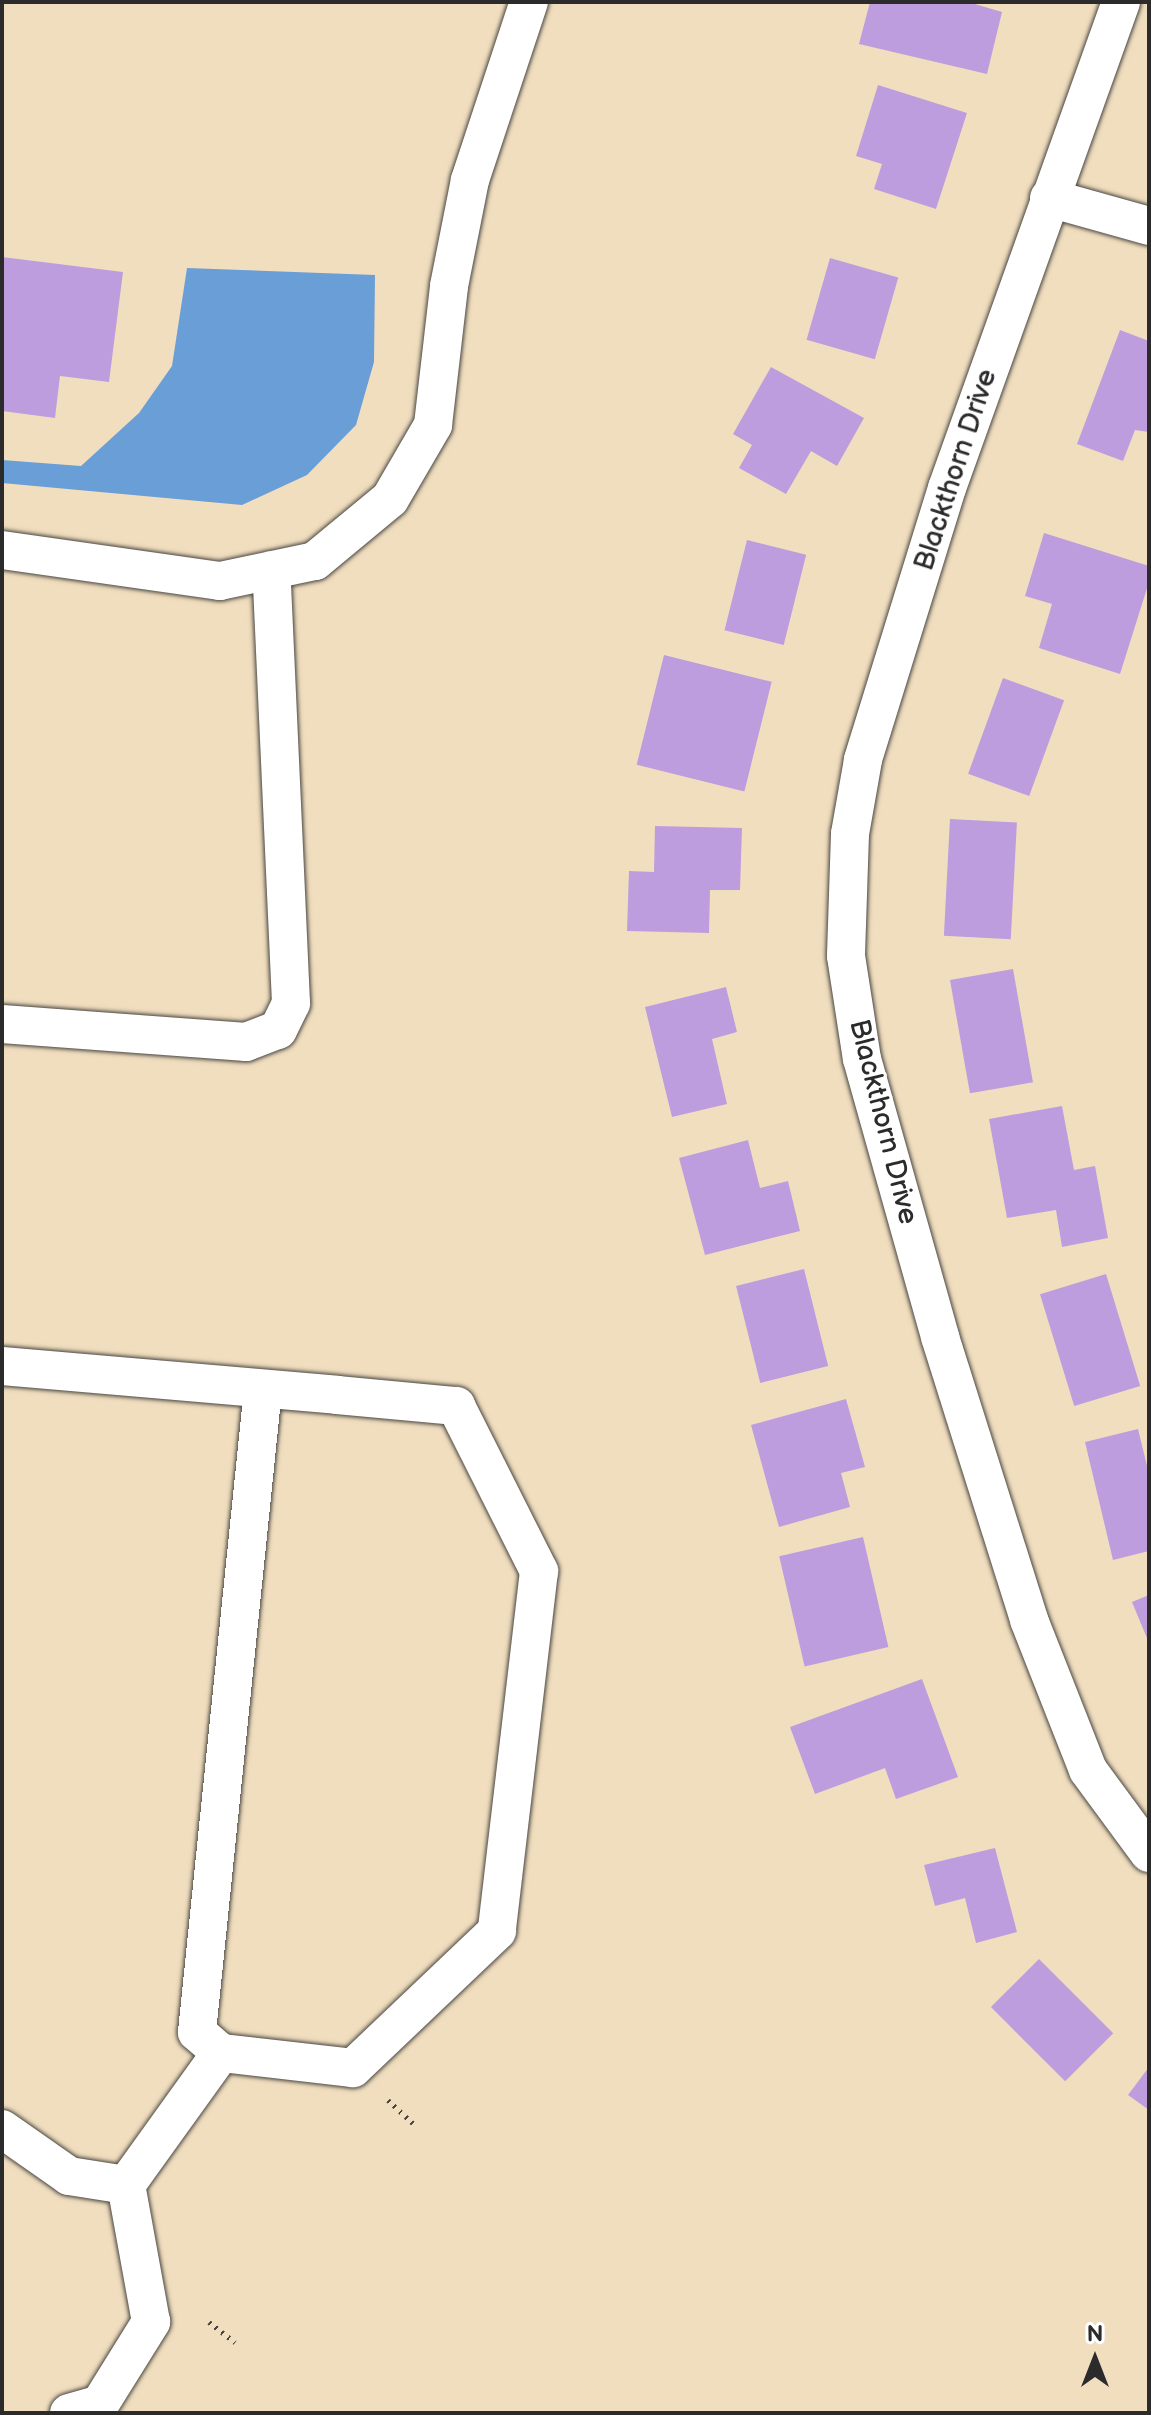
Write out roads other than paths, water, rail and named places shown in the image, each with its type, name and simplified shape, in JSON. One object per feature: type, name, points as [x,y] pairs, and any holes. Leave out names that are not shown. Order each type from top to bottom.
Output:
[{"type":"street","points":[[2,550],[220,581],[315,561],[390,499],[433,425],[449,286],[470,180],[529,2]]},
{"type":"street","name":"Blackthorn Drive","points":[[1121,2],[947,488],[863,760],[850,834],[846,956],[866,1074],[940,1337],[1029,1620],[1088,1770],[1149,1853]]},
{"type":"street","points":[[1049,198],[1149,226]]},
{"type":"street","points":[[2,1024],[246,1042],[278,1030],[291,1003],[271,570]]},
{"type":"street","points":[[2,1366],[456,1406],[539,1571],[497,1931],[353,2068],[221,2053],[197,2032],[263,1389]]},
{"type":"street","points":[[69,2413],[100,2404],[151,2322],[126,2185],[221,2053]]},
{"type":"street","points":[[2,2129],[69,2176],[126,2185]]},
{"type":"water","points":[[187,268],[375,275],[374,362],[356,425],[307,475],[242,505],[2,483],[2,460],[81,466],[139,413],[172,366]]}]
